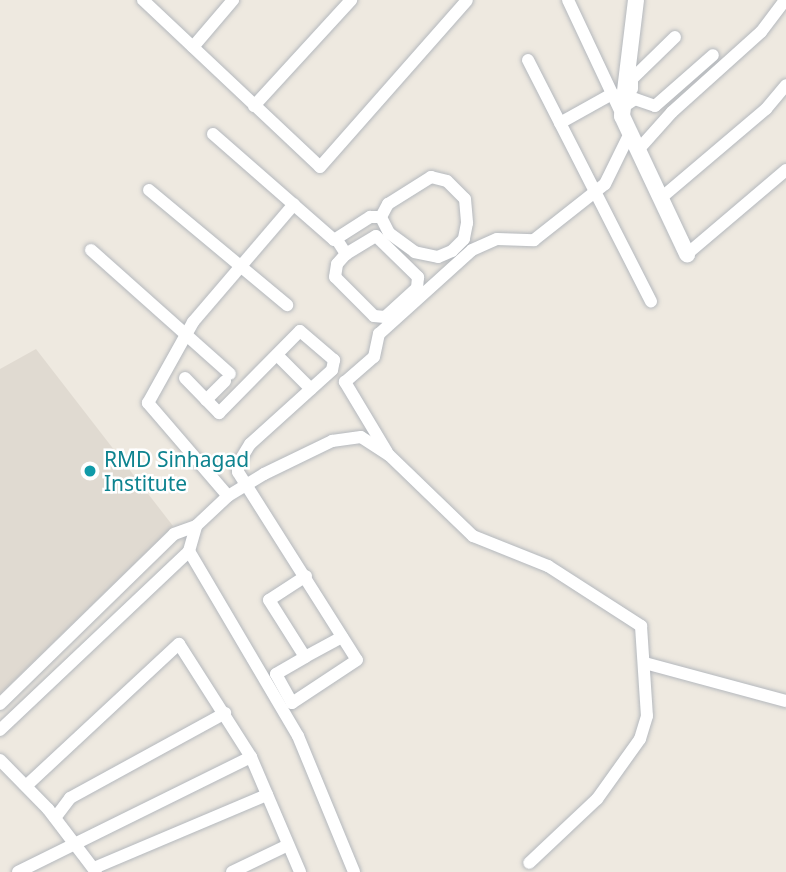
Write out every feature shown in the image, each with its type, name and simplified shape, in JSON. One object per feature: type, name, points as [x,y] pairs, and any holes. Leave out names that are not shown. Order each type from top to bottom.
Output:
[{"type":"street","points":[[143,0],[320,167],[467,0]]},
{"type":"street","points":[[193,47],[233,0]]},
{"type":"street","points":[[254,106],[351,0]]},
{"type":"street","points":[[568,0],[612,94],[627,107],[655,106],[713,55]]},
{"type":"street","points":[[636,0],[627,107],[630,133],[687,254],[786,170]]},
{"type":"street","points":[[638,150],[672,112],[761,32],[785,0]]},
{"type":"street","points":[[627,107],[632,79],[675,37]]},
{"type":"street","points":[[528,60],[651,301]]},
{"type":"street","points":[[661,198],[766,109],[786,85]]},
{"type":"street","points":[[560,123],[612,94]]},
{"type":"street","points":[[389,455],[345,382],[374,357],[379,334],[472,250],[497,239],[534,240],[595,192],[612,175],[630,133]]},
{"type":"street","points":[[213,134],[337,240],[346,254]]},
{"type":"street","points":[[431,177],[447,181],[465,200],[467,223],[464,239],[452,251],[438,257],[415,252],[389,233],[381,217],[388,204],[431,177]]},
{"type":"street","points":[[149,190],[287,305]]},
{"type":"street","points":[[228,496],[148,403],[185,336],[239,266],[294,204]]},
{"type":"street","points":[[337,240],[370,217],[381,217]]},
{"type":"street","points":[[376,236],[418,278],[417,288],[385,317],[374,316],[335,277],[337,264],[346,254],[376,236]]},
{"type":"street","points":[[91,250],[227,377],[206,400]]},
{"type":"street","points":[[185,378],[221,413],[300,331],[306,332],[334,363],[311,389],[242,454],[238,472],[306,576],[356,660],[292,703],[276,674],[342,637]]},
{"type":"street","points":[[276,355],[311,389]]},
{"type":"street","points":[[0,704],[174,534],[195,526],[228,496],[246,485],[332,442],[360,437],[389,455],[473,536],[548,566],[641,626],[647,716],[640,739],[597,799],[529,863]]},
{"type":"street","points":[[0,730],[189,551],[195,526]]},
{"type":"street","points":[[189,551],[298,736],[354,872]]},
{"type":"street","points":[[305,657],[269,600],[306,576]]},
{"type":"street","points":[[26,786],[179,644],[251,757],[299,872]]},
{"type":"street","points":[[645,663],[786,701]]},
{"type":"street","points":[[55,818],[70,798],[225,713]]},
{"type":"street","points":[[18,872],[78,845],[251,757]]},
{"type":"street","points":[[0,760],[55,818],[95,870],[267,795]]},
{"type":"street","points":[[232,872],[288,845]]},
{"type":"shaded area","points":[[36,349],[173,526],[0,694],[0,369]]},
{"type":"place","name":"RMD Sinhagad Institute","points":[[90,471]]}]
